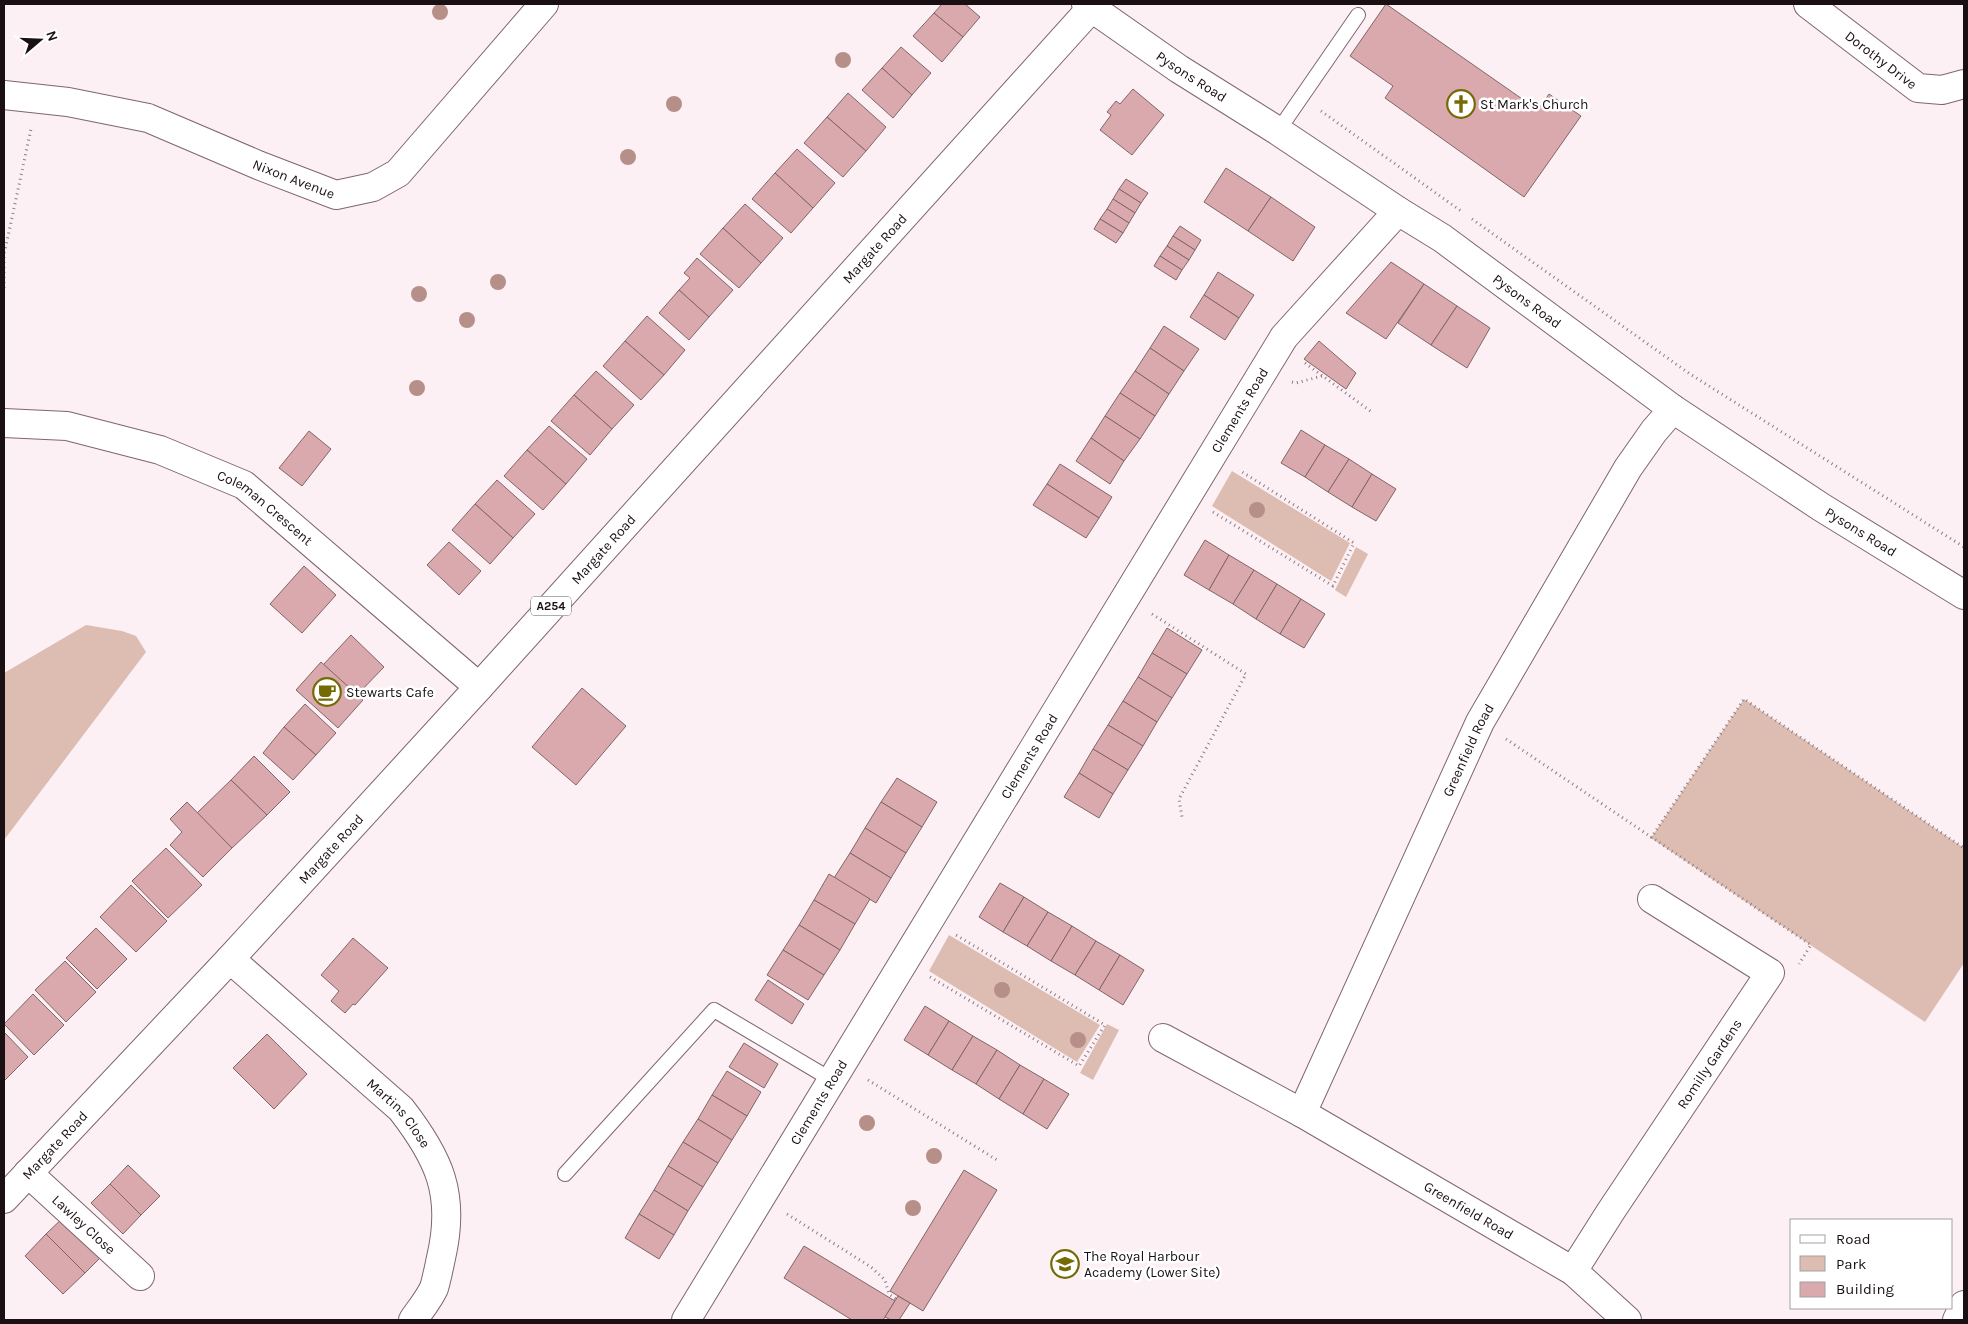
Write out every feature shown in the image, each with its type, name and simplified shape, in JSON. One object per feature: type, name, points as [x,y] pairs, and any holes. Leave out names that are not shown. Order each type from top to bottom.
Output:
[{"type":"street","name":"Nixon Avenue","points":[[4,95],[68,102],[148,118],[258,165],[336,194],[373,187],[398,173],[544,4]]},
{"type":"street","name":"Dorothy Drive","points":[[1808,4],[1918,88],[1942,90],[1964,84]]},
{"type":"street","name":"Pysons Road","points":[[1091,5],[1179,69],[1283,134],[1442,238],[1673,410],[1821,507],[1964,595]]},
{"type":"street","name":"Margate Road","points":[[4,1199],[230,959],[478,687],[1091,5]]},
{"type":"street","name":"Clements Road","points":[[686,1320],[1284,337],[1398,211]]},
{"type":"street","name":"Greenfield Road","points":[[1302,1113],[1480,722],[1628,468],[1654,431],[1673,410]]},
{"type":"street","name":"Coleman Crescent","points":[[4,423],[67,426],[160,450],[244,485],[478,687]]},
{"type":"street","points":[[1652,899],[1770,973]]},
{"type":"street","name":"Martins Close","points":[[230,959],[401,1109],[421,1135],[440,1170],[447,1203],[446,1238],[434,1288],[413,1320]]},
{"type":"street","name":"Romilly Gardens","points":[[1573,1271],[1622,1194],[1770,973]]},
{"type":"street","name":"Greenfield Road","points":[[1163,1038],[1302,1113],[1573,1271],[1627,1320]]},
{"type":"street","name":"Lawley Close","points":[[28,1173],[140,1276]]},
{"type":"street","points":[[1957,1320],[1964,1304]]},
{"type":"lane","points":[[1283,134],[1358,15]]},
{"type":"lane","points":[[565,1174],[714,1010],[837,1072]]},
{"type":"path","points":[[4,288],[4,254],[37,99]]},
{"type":"path","points":[[1283,134],[1315,107],[1690,374],[1964,547]]},
{"type":"path","points":[[1279,345],[1373,413]]},
{"type":"path","points":[[1187,496],[1333,586],[1354,543],[1213,454]]},
{"type":"path","points":[[1125,598],[1246,674],[1179,799],[1182,817]]},
{"type":"path","points":[[1651,838],[1744,699],[1964,848]]},
{"type":"path","points":[[1480,722],[1811,945],[1796,970],[1770,973]]},
{"type":"path","points":[[904,962],[1079,1066],[1105,1025],[930,919]]},
{"type":"path","points":[[837,1072],[997,1160]]},
{"type":"path","points":[[761,1198],[871,1267],[885,1280],[889,1294],[896,1299]]},
{"type":"green space","points":[[1232,471],[1350,543],[1331,581],[1212,506]]},
{"type":"green space","points":[[1356,547],[1368,554],[1346,597],[1335,590]]},
{"type":"green space","points":[[86,625],[122,631],[136,636],[146,652],[4,840],[4,673]]},
{"type":"green space","points":[[1744,699],[1964,848],[1964,963],[1925,1022],[1651,838]]},
{"type":"green space","points":[[949,935],[1100,1025],[1077,1062],[929,971]]},
{"type":"green space","points":[[1107,1024],[1119,1030],[1093,1080],[1080,1073]]},
{"type":"building","points":[[942,4],[965,4],[980,17],[963,37],[934,13]]},
{"type":"building","name":"St Mark's Church","points":[[1386,4],[1538,110],[1549,94],[1581,116],[1524,197],[1385,98],[1393,86],[1350,56]]},
{"type":"building","points":[[934,13],[963,37],[942,62],[913,36]]},
{"type":"building","points":[[901,47],[931,73],[912,95],[882,68]]},
{"type":"building","points":[[882,68],[912,95],[893,118],[862,90]]},
{"type":"building","points":[[1133,89],[1164,115],[1132,155],[1100,130],[1111,115],[1107,112],[1116,101],[1120,104]]},
{"type":"building","points":[[848,93],[886,127],[866,151],[827,117]]},
{"type":"building","points":[[827,117],[866,151],[843,177],[804,143]]},
{"type":"building","points":[[797,149],[835,183],[813,208],[775,173]]},
{"type":"building","points":[[1226,168],[1271,197],[1248,231],[1204,202]]},
{"type":"building","points":[[775,173],[813,208],[791,233],[752,199]]},
{"type":"building","points":[[1126,179],[1148,193],[1141,203],[1119,189]]},
{"type":"building","points":[[1119,189],[1141,203],[1135,213],[1113,199]]},
{"type":"building","points":[[1271,197],[1315,227],[1293,261],[1248,231]]},
{"type":"building","points":[[1113,199],[1135,213],[1129,223],[1107,209]]},
{"type":"building","points":[[745,204],[783,238],[761,263],[723,228]]},
{"type":"building","points":[[1107,209],[1129,223],[1123,233],[1100,219]]},
{"type":"building","points":[[1100,219],[1123,233],[1116,243],[1094,229]]},
{"type":"building","points":[[1180,226],[1201,240],[1195,250],[1173,236]]},
{"type":"building","points":[[723,228],[761,263],[739,288],[700,254]]},
{"type":"building","points":[[1173,236],[1195,250],[1189,260],[1167,246]]},
{"type":"building","points":[[1167,246],[1189,260],[1182,270],[1160,256]]},
{"type":"building","points":[[1160,256],[1182,270],[1176,280],[1154,266]]},
{"type":"building","points":[[697,258],[733,290],[709,317],[679,290],[690,278],[684,273]]},
{"type":"building","points":[[1391,262],[1424,284],[1386,339],[1346,313]]},
{"type":"building","points":[[1218,272],[1254,295],[1239,318],[1204,295]]},
{"type":"building","points":[[1424,284],[1457,306],[1431,345],[1398,323]]},
{"type":"building","points":[[679,290],[709,317],[689,340],[659,313]]},
{"type":"building","points":[[1204,295],[1239,318],[1225,340],[1190,317]]},
{"type":"building","points":[[1457,306],[1490,328],[1467,368],[1431,345]]},
{"type":"building","points":[[647,316],[685,350],[664,375],[625,341]]},
{"type":"building","points":[[1164,326],[1199,349],[1184,371],[1150,348]]},
{"type":"building","points":[[625,341],[664,375],[641,400],[603,366]]},
{"type":"building","points":[[1319,341],[1356,373],[1346,389],[1304,359]]},
{"type":"building","points":[[1150,348],[1184,371],[1169,394],[1135,371]]},
{"type":"building","points":[[596,371],[634,405],[612,429],[574,395]]},
{"type":"building","points":[[1135,371],[1169,394],[1155,416],[1120,393]]},
{"type":"building","points":[[1120,393],[1155,416],[1140,439],[1105,416]]},
{"type":"building","points":[[574,395],[612,429],[590,455],[551,421]]},
{"type":"building","points":[[1105,416],[1140,439],[1124,461],[1091,438]]},
{"type":"building","points":[[549,426],[587,459],[566,484],[527,450]]},
{"type":"building","points":[[1301,430],[1325,445],[1305,477],[1281,463]]},
{"type":"building","points":[[309,431],[331,449],[302,486],[279,468]]},
{"type":"building","points":[[1091,438],[1124,461],[1110,484],[1076,461]]},
{"type":"building","points":[[1325,445],[1349,459],[1328,492],[1305,477]]},
{"type":"building","points":[[527,450],[566,484],[543,510],[504,476]]},
{"type":"building","points":[[1349,459],[1372,474],[1352,507],[1328,492]]},
{"type":"building","points":[[1060,464],[1112,497],[1099,518],[1047,484]]},
{"type":"building","points":[[1372,474],[1396,489],[1376,521],[1352,507]]},
{"type":"building","points":[[497,480],[535,514],[513,538],[475,504]]},
{"type":"building","points":[[1047,484],[1099,518],[1086,538],[1033,505]]},
{"type":"building","points":[[475,504],[513,538],[490,564],[452,530]]},
{"type":"building","points":[[1205,540],[1229,555],[1209,590],[1184,575]]},
{"type":"building","points":[[449,542],[481,571],[459,595],[427,565]]},
{"type":"building","points":[[1229,555],[1254,570],[1233,604],[1209,590]]},
{"type":"building","points":[[304,566],[336,595],[302,633],[270,604]]},
{"type":"building","points":[[1254,570],[1277,584],[1256,619],[1233,604]]},
{"type":"building","points":[[1277,584],[1301,599],[1280,634],[1256,619]]},
{"type":"building","points":[[1301,599],[1325,614],[1304,648],[1280,634]]},
{"type":"building","points":[[1167,628],[1202,650],[1187,674],[1152,653]]},
{"type":"building","points":[[351,635],[384,667],[357,695],[323,665]]},
{"type":"building","points":[[1152,653],[1187,674],[1172,698],[1138,677]]},
{"type":"building","name":"Stewarts Cafe","points":[[321,662],[363,700],[338,728],[296,690]]},
{"type":"building","points":[[1138,677],[1172,698],[1157,722],[1123,701]]},
{"type":"building","points":[[582,688],[626,726],[576,785],[532,747]]},
{"type":"building","points":[[1123,701],[1157,722],[1143,746],[1108,725]]},
{"type":"building","points":[[305,704],[336,733],[316,755],[284,727]]},
{"type":"building","points":[[1108,725],[1143,746],[1128,770],[1093,749]]},
{"type":"building","points":[[284,727],[316,755],[293,780],[263,753]]},
{"type":"building","points":[[1093,749],[1128,770],[1113,794],[1079,773]]},
{"type":"building","points":[[254,756],[290,792],[267,815],[231,780]]},
{"type":"building","points":[[1079,773],[1113,794],[1099,818],[1064,797]]},
{"type":"building","points":[[897,778],[937,802],[922,827],[881,802]]},
{"type":"building","points":[[231,780],[267,815],[232,848],[197,813]]},
{"type":"building","points":[[187,802],[232,848],[203,877],[170,845],[182,832],[170,819]]},
{"type":"building","points":[[881,802],[922,827],[906,853],[865,828]]},
{"type":"building","points":[[865,828],[906,853],[891,878],[850,853]]},
{"type":"building","points":[[166,848],[202,885],[168,918],[132,881]]},
{"type":"building","points":[[850,853],[891,878],[876,903],[834,878]]},
{"type":"building","points":[[829,874],[870,899],[855,924],[814,900]]},
{"type":"building","points":[[1000,883],[1024,897],[1003,932],[979,917]]},
{"type":"building","points":[[131,885],[167,921],[136,952],[100,917]]},
{"type":"building","points":[[1024,897],[1048,912],[1027,946],[1003,932]]},
{"type":"building","points":[[814,900],[855,924],[840,950],[799,925]]},
{"type":"building","points":[[1048,912],[1072,926],[1051,961],[1027,946]]},
{"type":"building","points":[[799,925],[840,950],[824,975],[783,950]]},
{"type":"building","points":[[1072,926],[1096,941],[1075,975],[1051,961]]},
{"type":"building","points":[[96,928],[127,959],[97,989],[66,958]]},
{"type":"building","points":[[353,938],[388,968],[355,1005],[353,1004],[345,1013],[331,1001],[339,991],[321,975]]},
{"type":"building","points":[[1096,941],[1120,955],[1099,990],[1075,975]]},
{"type":"building","points":[[783,950],[824,975],[808,1000],[767,975]]},
{"type":"building","points":[[1120,955],[1144,970],[1123,1005],[1099,990]]},
{"type":"building","points":[[65,961],[96,992],[66,1022],[35,990]]},
{"type":"building","points":[[768,980],[804,1004],[792,1024],[755,1000]]},
{"type":"building","points":[[33,994],[64,1025],[34,1055],[4,1024]]},
{"type":"building","points":[[925,1006],[949,1021],[928,1055],[904,1040]]},
{"type":"building","points":[[949,1021],[973,1036],[952,1070],[928,1055]]},
{"type":"building","points":[[4,1032],[28,1057],[5,1080],[4,1079]]},
{"type":"building","points":[[267,1034],[307,1074],[274,1109],[233,1068]]},
{"type":"building","points":[[973,1036],[997,1050],[976,1084],[952,1070]]},
{"type":"building","points":[[744,1043],[778,1064],[764,1088],[729,1067]]},
{"type":"building","points":[[997,1050],[1020,1065],[999,1099],[976,1084]]},
{"type":"building","points":[[1020,1065],[1044,1079],[1023,1114],[999,1099]]},
{"type":"building","points":[[727,1071],[761,1092],[747,1116],[712,1095]]},
{"type":"building","points":[[1044,1079],[1069,1094],[1047,1129],[1023,1114]]},
{"type":"building","points":[[712,1095],[747,1116],[732,1140],[698,1119]]},
{"type":"building","points":[[698,1119],[732,1140],[718,1163],[683,1142]]},
{"type":"building","points":[[683,1142],[718,1163],[703,1187],[668,1166]]},
{"type":"building","points":[[128,1165],[160,1196],[141,1215],[110,1184]]},
{"type":"building","points":[[668,1166],[703,1187],[688,1211],[654,1190]]},
{"type":"building","points":[[964,1170],[997,1190],[923,1311],[890,1291]]},
{"type":"building","points":[[110,1184],[141,1215],[123,1234],[91,1203]]},
{"type":"building","points":[[654,1190],[688,1211],[674,1235],[639,1214]]},
{"type":"building","points":[[68,1213],[106,1252],[85,1273],[46,1234]]},
{"type":"building","points":[[639,1214],[674,1235],[659,1259],[625,1238]]},
{"type":"building","points":[[46,1234],[85,1273],[63,1294],[25,1256]]},
{"type":"building","points":[[804,1246],[895,1301],[883,1320],[852,1320],[784,1278]]},
{"type":"building","points":[[898,1296],[910,1303],[899,1320],[891,1320],[885,1317]]},
{"type":"place","name":"St Mark's Church","points":[[1461,104]]},
{"type":"place","name":"Stewarts Cafe","points":[[327,692]]},
{"type":"place","name":"The Royal Harbour Academy (Lower Site)","points":[[1065,1264]]}]
